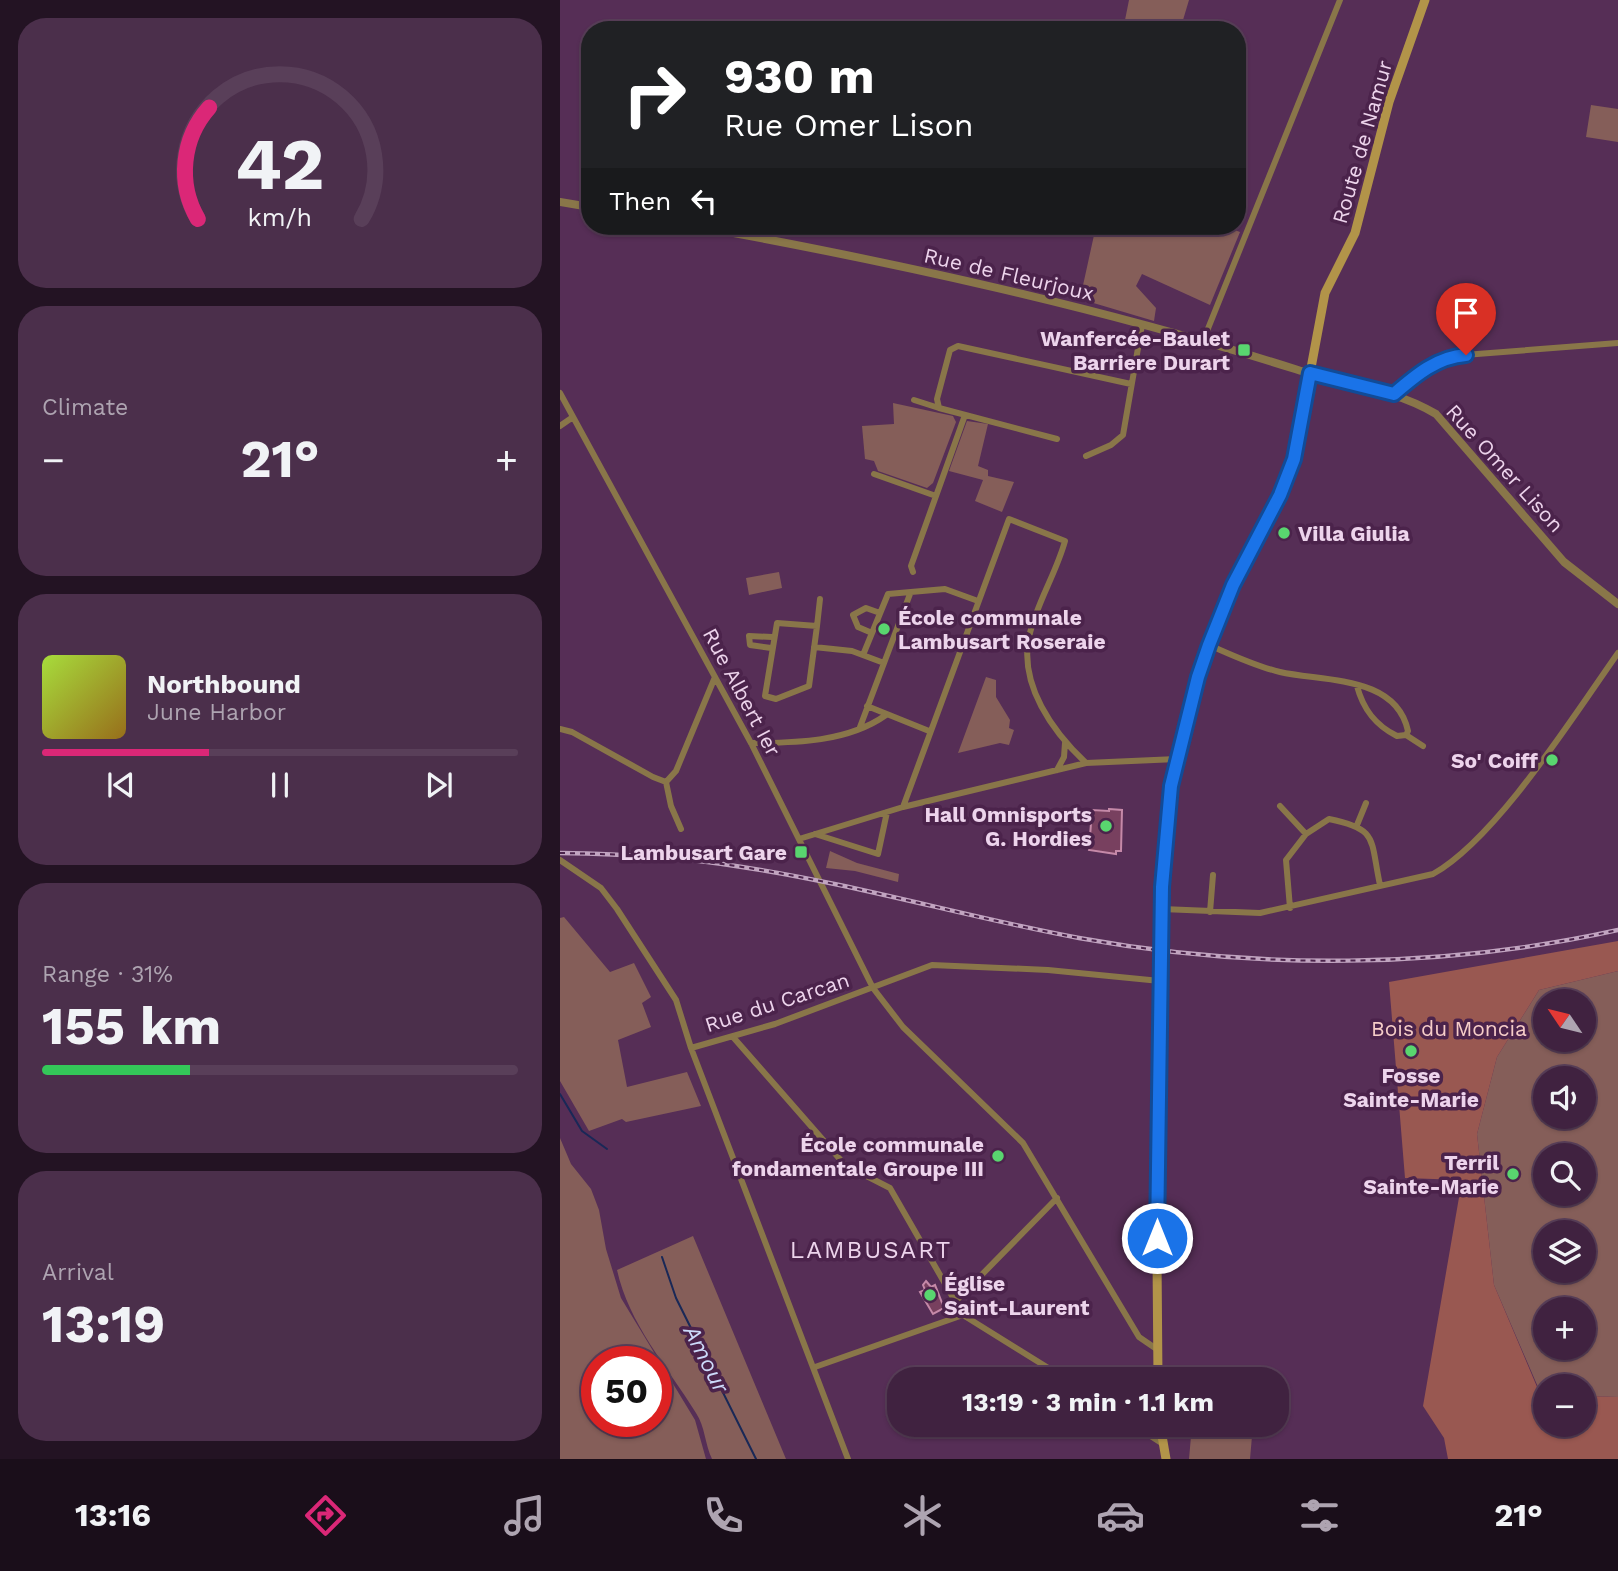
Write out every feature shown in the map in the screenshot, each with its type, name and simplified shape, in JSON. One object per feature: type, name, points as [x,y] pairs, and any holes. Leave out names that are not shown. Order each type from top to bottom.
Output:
[{"type":"main road","name":"Route de Namur","points":[[1158,1367],[1156,1138],[1163,866],[1177,759],[1209,645],[1233,585],[1280,495],[1294,459],[1325,293],[1355,233],[1390,102],[1425,0]]},
{"type":"main road","points":[[1162,1437],[1166,1459]]},
{"type":"street","points":[[1246,234],[1340,0]]},
{"type":"street","points":[[560,202],[581,206]]},
{"type":"street","name":"Rue de Fleurjoux","points":[[740,235],[1035,296],[1310,373]]},
{"type":"street","points":[[1203,341],[1246,235]]},
{"type":"street","points":[[1086,456],[1111,445],[1123,435],[1142,325]]},
{"type":"street","points":[[1394,394],[1425,368],[1451,356],[1618,343]]},
{"type":"street","points":[[939,408],[937,399],[950,350],[958,346],[1131,384]]},
{"type":"street","name":"Rue Omer Lison","points":[[1310,373],[1394,394],[1436,414],[1564,562],[1618,604]]},
{"type":"street","name":"Rue Albert Ier","points":[[560,393],[751,743],[873,988],[903,1027],[1015,1134],[1057,1198],[1139,1337],[1158,1350]]},
{"type":"street","points":[[914,400],[1057,439]]},
{"type":"street","points":[[913,572],[911,566],[965,415]]},
{"type":"street","points":[[560,426],[573,417]]},
{"type":"street","points":[[874,474],[936,496]]},
{"type":"street","points":[[903,807],[1009,519],[1065,541],[1029,637],[1027,668],[1043,707],[1065,743],[1086,763]]},
{"type":"street","points":[[863,655],[888,594],[945,589],[978,601]]},
{"type":"street","points":[[860,727],[910,594]]},
{"type":"street","points":[[817,626],[780,622],[774,626],[765,696],[773,699],[809,686],[817,626],[820,599]]},
{"type":"street","points":[[872,633],[858,627],[853,615],[866,608],[880,612]]},
{"type":"street","points":[[771,648],[750,645],[749,636],[772,637]]},
{"type":"street","points":[[1209,645],[1278,671],[1374,689],[1393,703],[1406,723],[1406,735]]},
{"type":"street","points":[[814,647],[863,655],[884,663]]},
{"type":"street","points":[[1162,909],[1260,913],[1433,874],[1448,866],[1479,836],[1539,763],[1618,653]]},
{"type":"street","points":[[666,782],[676,771],[715,677]]},
{"type":"street","points":[[1357,686],[1364,706],[1374,721],[1396,736],[1406,735],[1423,746]]},
{"type":"street","points":[[867,706],[929,731]]},
{"type":"street","points":[[751,743],[811,741],[860,727],[886,715]]},
{"type":"street","points":[[560,729],[572,732],[666,782]]},
{"type":"street","points":[[1057,770],[1064,757],[1065,743]]},
{"type":"street","points":[[799,838],[903,807],[1086,763],[1177,759]]},
{"type":"street","points":[[666,782],[671,806],[681,829]]},
{"type":"street","points":[[1357,825],[1366,803]]},
{"type":"street","points":[[1280,806],[1306,834]]},
{"type":"street","points":[[815,834],[878,854],[887,812]]},
{"type":"street","points":[[1290,908],[1286,860],[1306,834],[1329,820],[1357,825],[1369,834],[1380,885]]},
{"type":"street","points":[[560,860],[601,888],[676,1000],[691,1048],[848,1459]]},
{"type":"street","points":[[1210,912],[1213,875]]},
{"type":"street","name":"Rue du Carcan","points":[[691,1048],[733,1037],[932,965],[1048,970],[1160,981]]},
{"type":"street","points":[[733,1037],[845,1164],[890,1188],[963,1315],[1047,1367]]},
{"type":"street","points":[[955,1302],[1057,1198]]},
{"type":"street","points":[[815,1367],[963,1315]]},
{"type":"street","points":[[1152,1437],[1163,1444]]},
{"type":"shaded area","points":[[1129,0],[1189,0],[1183,21],[1125,21]]},
{"type":"shaded area","points":[[1591,105],[1618,109],[1618,142],[1586,137]]},
{"type":"shaded area","points":[[1094,235],[1239,235],[1210,305],[1142,274],[1136,286],[1156,308],[1154,321],[1080,299]]},
{"type":"shaded area","points":[[893,403],[953,416],[956,422],[933,483],[927,488],[878,471],[874,461],[865,459],[862,426],[894,424]]},
{"type":"shaded area","points":[[967,421],[988,424],[978,466],[988,470],[988,476],[1014,482],[1002,512],[975,501],[983,480],[949,471]]},
{"type":"shaded area","points":[[779,572],[782,588],[749,595],[746,578]]},
{"type":"shaded area","points":[[986,677],[996,680],[996,697],[1010,720],[1009,728],[1014,730],[1009,745],[1000,743],[958,753]]},
{"type":"shaded area","points":[[830,851],[857,863],[899,874],[898,882],[855,871],[826,868]]},
{"type":"shaded area","points":[[564,917],[610,972],[634,963],[651,997],[642,1003],[651,1027],[618,1040],[627,1087],[687,1072],[701,1106],[626,1122],[622,1119],[589,1131],[560,1081],[560,918]]},
{"type":"shaded area","name":"Terril Sainte-Marie","points":[[1618,971],[1618,1397],[1596,1396],[1596,1374],[1533,1375],[1494,1285],[1477,1134],[1497,1057],[1533,1000],[1533,1052],[1596,1052],[1596,989],[1543,989]]},
{"type":"shaded area","points":[[560,1138],[571,1164],[591,1189],[599,1210],[606,1249],[621,1298],[650,1346],[581,1346],[581,1437],[672,1437],[672,1382],[695,1420],[706,1459],[560,1459]]},
{"type":"shaded area","points":[[693,1236],[786,1459],[712,1459],[699,1418],[672,1377],[672,1346],[651,1346],[630,1309],[617,1270]]},
{"type":"shaded area","points":[[1191,1437],[1252,1437],[1250,1459],[1189,1459]]},
{"type":"green space","name":"Bois du Moncia","points":[[1618,941],[1618,971],[1543,989],[1533,989],[1533,1000],[1497,1057],[1477,1134],[1494,1285],[1533,1377],[1533,1437],[1596,1437],[1596,1396],[1618,1397],[1618,1459],[1448,1459],[1444,1438],[1423,1406],[1462,1180],[1405,1178],[1389,982]]},
{"type":"building","name":"Hall Omnisports G. Hordies","points":[[1092,810],[1122,810],[1121,851],[1116,851],[1116,854],[1089,850]]},
{"type":"building","name":"Église Saint-Laurent","points":[[926,1281],[931,1287],[935,1285],[944,1308],[933,1314],[920,1292],[925,1290],[923,1285]]},
{"type":"waterway","name":"Amour","points":[[560,1094],[582,1131],[607,1149]]},
{"type":"waterway","name":"Amour","points":[[662,1257],[676,1298],[756,1459]]},
{"type":"railway","points":[[560,853],[651,857],[742,867],[826,882],[1079,938],[1213,956],[1349,961],[1417,958],[1552,943],[1618,930]]},
{"type":"place","name":"Wanfercée-Baulet Barriere Durart","points":[[1244,350]]},
{"type":"place","name":"Villa Giulia","points":[[1284,533]]},
{"type":"place","name":"École communale Lambusart Roseraie","points":[[884,629]]},
{"type":"place","name":"So' Coiff","points":[[1552,760]]},
{"type":"place","name":"Hall Omnisports G. Hordies","points":[[1106,826]]},
{"type":"place","name":"Lambusart Gare","points":[[801,852]]},
{"type":"place","name":"Fosse Sainte-Marie","points":[[1411,1051]]},
{"type":"place","name":"École communale fondamentale Groupe III","points":[[998,1156]]},
{"type":"place","name":"Terril Sainte-Marie","points":[[1513,1174]]},
{"type":"place","name":"Église Saint-Laurent","points":[[930,1295]]},
{"type":"district","name":"LAMBUSART","points":[[871,1250]]},
{"type":"route","points":[[1157,1238],[1156,1138],[1163,866],[1171,786],[1198,677],[1209,645],[1233,585],[1280,495],[1294,459],[1310,373],[1394,394],[1425,368],[1451,356],[1466,355]]}]
